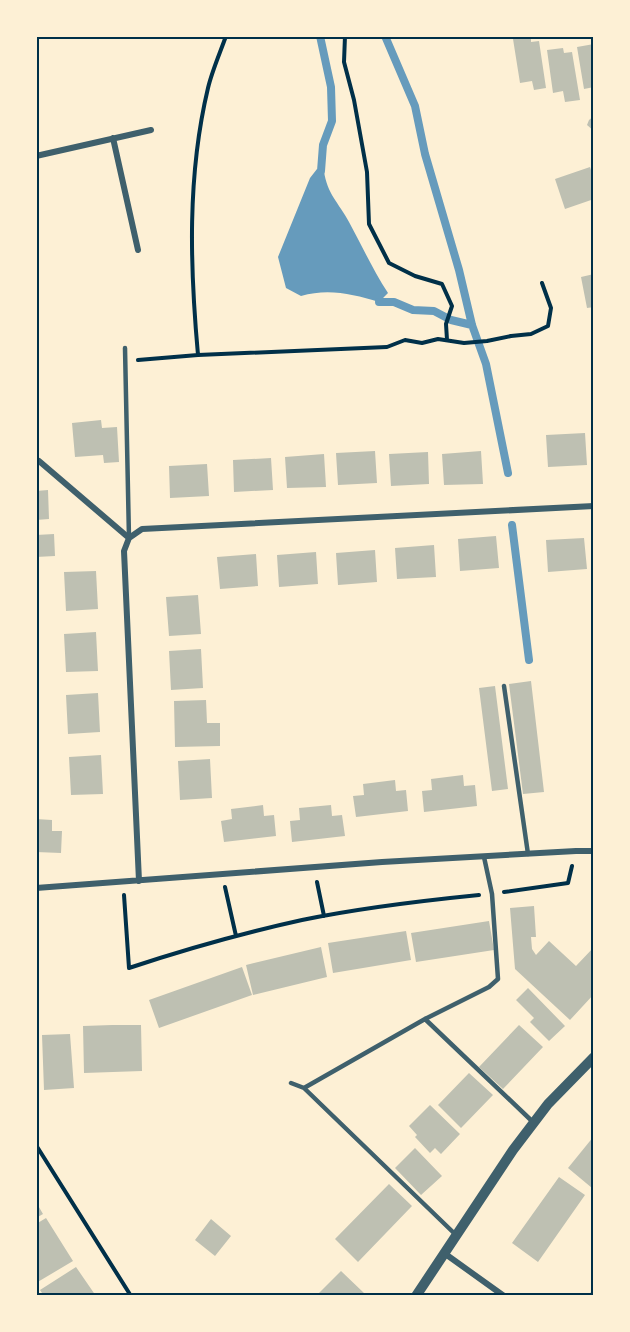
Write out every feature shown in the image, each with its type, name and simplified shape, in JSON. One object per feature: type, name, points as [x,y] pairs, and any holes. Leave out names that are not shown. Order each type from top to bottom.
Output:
[{"type":"street","points":[[36,156],[151,130]]},
{"type":"street","points":[[113,138],[138,250]]},
{"type":"street","points":[[39,461],[129,538]]},
{"type":"street","points":[[139,881],[124,551],[129,538],[142,530],[594,506]]},
{"type":"street","points":[[36,888],[576,850],[594,851]]},
{"type":"street","points":[[416,1296],[513,1150],[548,1104],[594,1057]]},
{"type":"street","points":[[444,1253],[504,1296]]},
{"type":"lane","points":[[125,348],[129,538]]},
{"type":"lane","points":[[504,686],[528,854]]},
{"type":"lane","points":[[304,1088],[426,1019],[489,987],[498,979],[492,894],[484,857]]},
{"type":"lane","points":[[426,1019],[534,1123]]},
{"type":"lane","points":[[291,1083],[304,1088],[456,1235]]},
{"type":"lane","points":[[591,1296],[594,1292]]},
{"type":"path","points":[[198,355],[191,263],[194,171],[208,87],[226,36]]},
{"type":"path","points":[[345,36],[344,62],[354,100],[367,172],[369,224],[389,263],[415,276],[442,284],[452,306],[446,324],[447,340]]},
{"type":"path","points":[[126,361],[198,355],[387,347],[405,340],[422,343],[438,339],[464,343],[531,334],[548,326],[551,308],[542,283]]},
{"type":"path","points":[[124,882],[129,968],[198,946],[324,916],[412,902],[568,883],[576,850]]},
{"type":"path","points":[[314,868],[324,916]]},
{"type":"path","points":[[222,875],[236,936]]},
{"type":"path","points":[[36,1144],[131,1296]]},
{"type":"water","points":[[317,169],[324,171],[331,192],[388,293],[379,302],[340,293],[321,292],[301,296],[286,288],[278,257],[310,178]]},
{"type":"building","points":[[531,36],[531,42],[539,41],[546,88],[534,90],[532,81],[520,83],[513,39]]},
{"type":"building","points":[[594,44],[594,87],[584,89],[577,47]]},
{"type":"building","points":[[563,48],[564,53],[572,52],[580,100],[565,102],[563,91],[553,93],[547,50]]},
{"type":"building","points":[[594,116],[594,131],[587,125]]},
{"type":"building","points":[[590,167],[594,179],[594,199],[565,209],[555,179]]},
{"type":"building","points":[[594,274],[594,307],[587,308],[581,277]]},
{"type":"building","points":[[101,420],[102,428],[117,427],[119,462],[104,463],[103,455],[75,457],[72,423]]},
{"type":"building","points":[[585,433],[587,465],[548,467],[546,435]]},
{"type":"building","points":[[375,451],[377,483],[338,485],[336,453]]},
{"type":"building","points":[[481,451],[483,484],[444,485],[442,454]]},
{"type":"building","points":[[428,452],[429,484],[391,486],[389,454]]},
{"type":"building","points":[[324,454],[326,487],[287,488],[285,457]]},
{"type":"building","points":[[271,458],[273,490],[234,492],[233,460]]},
{"type":"building","points":[[207,464],[209,496],[170,498],[169,466]]},
{"type":"building","points":[[48,490],[49,519],[36,520],[36,491]]},
{"type":"building","points":[[54,534],[55,556],[36,557],[36,535]]},
{"type":"building","points":[[496,536],[499,568],[460,571],[458,539]]},
{"type":"building","points":[[584,538],[587,569],[548,572],[546,540]]},
{"type":"building","points":[[434,545],[436,577],[397,579],[395,548]]},
{"type":"building","points":[[375,550],[377,582],[338,585],[336,553]]},
{"type":"building","points":[[316,552],[318,584],[279,587],[277,555]]},
{"type":"building","points":[[256,554],[258,586],[220,589],[217,557]]},
{"type":"building","points":[[96,571],[98,609],[66,611],[64,572]]},
{"type":"building","points":[[198,595],[201,634],[169,636],[166,597]]},
{"type":"building","points":[[96,632],[98,671],[66,672],[64,634]]},
{"type":"building","points":[[201,649],[203,688],[171,690],[169,651]]},
{"type":"building","points":[[531,681],[544,792],[523,794],[509,684]]},
{"type":"building","points":[[495,686],[508,789],[492,791],[479,688]]},
{"type":"building","points":[[98,693],[100,732],[68,734],[66,695]]},
{"type":"building","points":[[206,700],[207,723],[220,723],[220,746],[175,747],[174,701]]},
{"type":"building","points":[[101,755],[103,794],[71,795],[69,757]]},
{"type":"building","points":[[210,759],[212,798],[180,800],[178,761]]},
{"type":"building","points":[[463,775],[464,786],[475,785],[477,806],[424,812],[422,791],[432,790],[431,779]]},
{"type":"building","points":[[395,780],[396,791],[406,790],[408,811],[356,817],[353,796],[364,795],[363,784]]},
{"type":"building","points":[[263,805],[264,816],[274,815],[276,836],[224,842],[221,821],[232,819],[231,809]]},
{"type":"building","points":[[331,805],[332,816],[342,815],[345,836],[292,842],[290,821],[300,820],[299,808]]},
{"type":"building","points":[[36,819],[52,820],[52,831],[62,831],[61,853],[36,852]]},
{"type":"building","points":[[534,906],[536,937],[531,937],[532,949],[536,955],[549,941],[576,966],[594,947],[594,994],[570,1020],[515,969],[510,908]]},
{"type":"building","points":[[489,921],[494,950],[416,962],[411,933]]},
{"type":"building","points":[[406,931],[411,960],[333,973],[328,943]]},
{"type":"building","points":[[321,947],[327,977],[253,995],[246,965]]},
{"type":"building","points":[[242,967],[252,995],[159,1028],[149,1000]]},
{"type":"building","points":[[528,988],[565,1026],[549,1041],[530,1022],[534,1018],[516,1000]]},
{"type":"building","points":[[141,1025],[142,1071],[84,1073],[83,1026]]},
{"type":"building","points":[[519,1025],[543,1047],[503,1089],[479,1067]]},
{"type":"building","points":[[70,1034],[74,1088],[44,1090],[42,1035]]},
{"type":"building","points":[[469,1073],[493,1095],[461,1128],[438,1105]]},
{"type":"building","points":[[430,1105],[460,1134],[441,1154],[435,1148],[430,1153],[415,1137],[417,1135],[409,1126]]},
{"type":"building","points":[[594,1136],[594,1186],[592,1188],[568,1168]]},
{"type":"building","points":[[415,1148],[442,1176],[421,1195],[395,1168]]},
{"type":"building","points":[[559,1177],[585,1195],[538,1262],[512,1243]]},
{"type":"building","points":[[389,1184],[412,1206],[358,1262],[335,1239]]},
{"type":"building","points":[[36,1202],[43,1214],[36,1218]]},
{"type":"building","points":[[46,1218],[73,1261],[36,1283],[36,1224]]},
{"type":"building","points":[[211,1219],[231,1236],[215,1256],[195,1240]]},
{"type":"building","points":[[76,1267],[96,1296],[44,1296],[40,1290]]},
{"type":"building","points":[[341,1271],[364,1293],[361,1296],[316,1296]]},
{"type":"waterway","points":[[320,36],[331,87],[332,121],[323,145],[321,171]]},
{"type":"waterway","points":[[385,36],[415,106],[425,154],[459,270],[472,325],[486,364],[508,473]]},
{"type":"waterway","points":[[379,302],[394,302],[413,310],[434,311],[451,320],[472,325]]},
{"type":"waterway","points":[[512,525],[529,660]]}]
